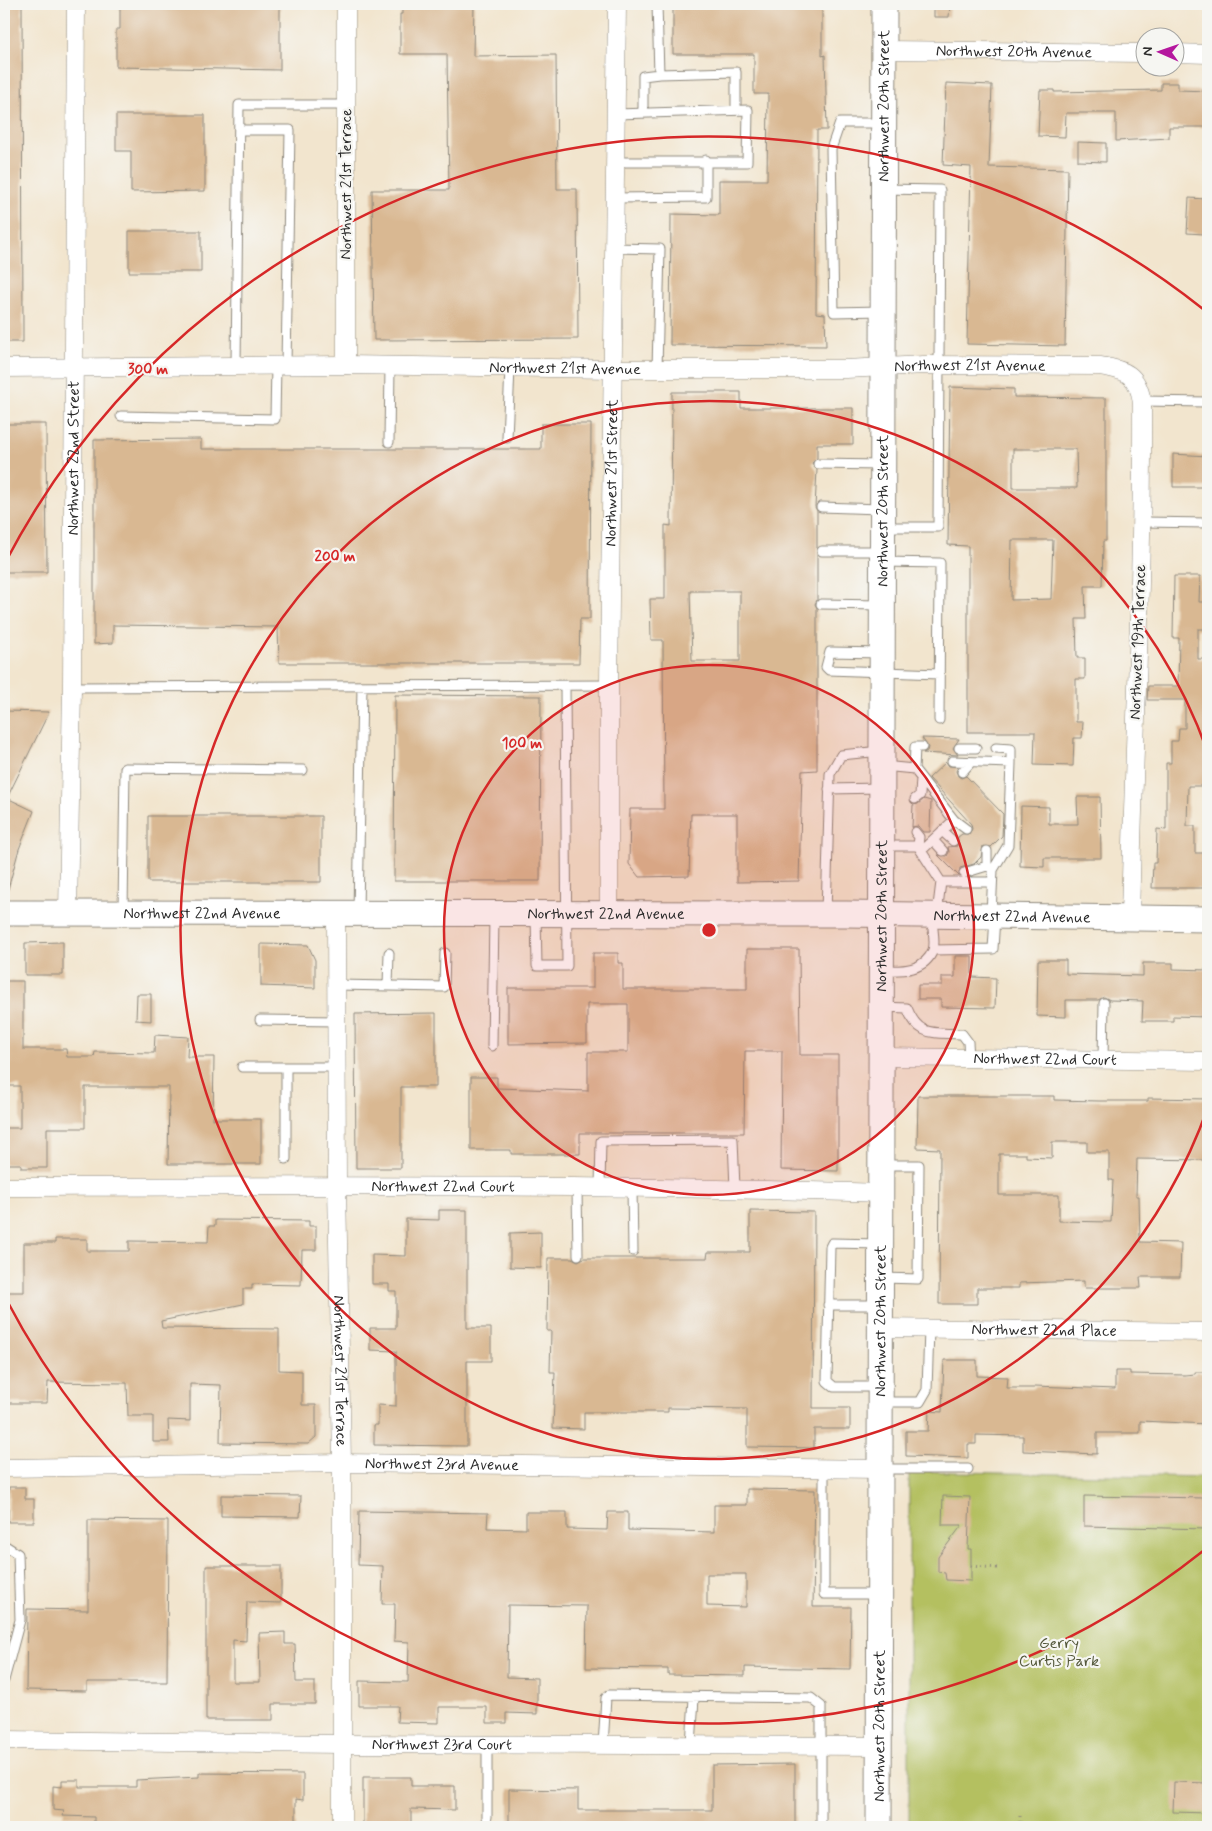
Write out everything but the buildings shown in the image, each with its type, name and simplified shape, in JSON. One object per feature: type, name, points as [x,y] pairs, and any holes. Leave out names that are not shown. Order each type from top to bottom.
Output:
[{"type":"main road","name":"Northwest 20th Street","points":[[879,1827],[884,4]]},
{"type":"main road","name":"Northwest 22nd Avenue","points":[[4,914],[881,914],[1208,919]]},
{"type":"street","name":"Northwest 22nd Street","points":[[68,913],[72,687],[76,4]]},
{"type":"street","name":"Northwest 21st Terrace","points":[[346,4],[346,365]]},
{"type":"street","name":"Northwest 21st Street","points":[[609,913],[609,685],[618,4]]},
{"type":"street","name":"Northwest 20th Avenue","points":[[884,50],[1134,53]]},
{"type":"street","points":[[1184,53],[1208,54]]},
{"type":"street","name":"Northwest 21st Avenue","points":[[4,368],[346,365],[657,369],[938,365],[1100,366],[1126,372]]},
{"type":"street","name":"Northwest 19th Terrace","points":[[1126,372],[1140,389],[1142,401],[1143,522],[1135,704],[1130,918]]},
{"type":"street","name":"Northwest 21st Terrace","points":[[342,1827],[342,1463],[337,1186],[337,985],[347,913]]},
{"type":"street","name":"Northwest 22nd Court","points":[[881,1057],[1208,1061]]},
{"type":"street","name":"Northwest 22nd Court","points":[[4,1187],[735,1188],[881,1193]]},
{"type":"street","name":"Northwest 22nd Place","points":[[880,1316],[929,1329],[1208,1332]]},
{"type":"street","name":"Northwest 23rd Avenue","points":[[4,1468],[342,1463],[880,1469]]},
{"type":"street","name":"Northwest 23rd Court","points":[[4,1740],[487,1745],[879,1746]]},
{"type":"lane","points":[[656,4],[659,74]]},
{"type":"lane","points":[[643,113],[643,76],[659,74],[736,72],[736,110]]},
{"type":"lane","points":[[236,365],[239,104],[346,105]]},
{"type":"lane","points":[[616,114],[748,110],[747,162],[706,160],[616,162]]},
{"type":"lane","points":[[884,123],[840,123],[831,149],[834,312],[884,311]]},
{"type":"lane","points":[[122,416],[275,419],[281,365],[290,130],[239,130]]},
{"type":"lane","points":[[615,198],[706,196],[706,160]]},
{"type":"lane","points":[[822,551],[938,527],[940,190],[884,189]]},
{"type":"lane","points":[[614,248],[660,249],[657,369]]},
{"type":"lane","points":[[389,442],[390,366]]},
{"type":"lane","points":[[507,438],[510,368]]},
{"type":"lane","points":[[1142,401],[1208,402]]},
{"type":"lane","points":[[818,464],[883,465]]},
{"type":"lane","points":[[821,508],[940,563],[939,720]]},
{"type":"lane","points":[[1143,522],[1208,522]]},
{"type":"lane","points":[[821,604],[882,605]]},
{"type":"lane","points":[[882,663],[829,670],[826,667],[826,658],[830,652],[939,674]]},
{"type":"lane","points":[[72,687],[609,685]]},
{"type":"lane","points":[[347,913],[362,686]]},
{"type":"lane","points":[[536,913],[537,966],[568,966],[565,686]]},
{"type":"lane","points":[[922,747],[915,746],[914,769],[938,795],[954,820],[966,828]]},
{"type":"lane","points":[[959,748],[976,748]]},
{"type":"lane","points":[[964,873],[990,868],[1008,845],[1011,749],[996,748]]},
{"type":"lane","points":[[826,914],[830,774],[841,755],[882,768],[914,769]]},
{"type":"lane","points":[[952,761],[1011,763]]},
{"type":"lane","points":[[962,772],[972,762]]},
{"type":"lane","points":[[123,913],[125,768],[303,770]]},
{"type":"lane","points":[[829,789],[882,768]]},
{"type":"lane","points":[[920,798],[921,778]]},
{"type":"lane","points":[[933,840],[954,820]]},
{"type":"lane","points":[[942,831],[953,841]]},
{"type":"lane","points":[[881,970],[908,971],[921,965],[933,950],[935,915],[941,882],[920,839]]},
{"type":"lane","points":[[881,846],[920,839],[933,840],[942,851]]},
{"type":"lane","points":[[933,950],[993,949],[992,882],[987,851]]},
{"type":"lane","points":[[974,863],[990,868]]},
{"type":"lane","points":[[941,882],[992,882]]},
{"type":"lane","points":[[492,1046],[494,913]]},
{"type":"lane","points":[[388,986],[389,953]]},
{"type":"lane","points":[[337,985],[444,987],[445,953]]},
{"type":"lane","points":[[1103,1060],[1104,1003]]},
{"type":"lane","points":[[881,1007],[906,1008],[916,1025],[924,1031],[962,1034],[968,1042],[969,1058]]},
{"type":"lane","points":[[260,1020],[337,1021]]},
{"type":"lane","points":[[242,1067],[337,1067]]},
{"type":"lane","points":[[286,1067],[286,1159]]},
{"type":"lane","points":[[600,1188],[601,1141],[733,1140],[735,1188]]},
{"type":"lane","points":[[880,1278],[918,1278],[919,1175],[919,1165],[881,1165]]},
{"type":"lane","points":[[577,1188],[578,1255]]},
{"type":"lane","points":[[632,1188],[633,1250]]},
{"type":"lane","points":[[880,1244],[832,1243],[829,1251],[827,1380],[834,1387],[920,1402],[927,1390],[929,1329]]},
{"type":"lane","points":[[828,1305],[880,1316]]},
{"type":"lane","points":[[824,1469],[824,1594],[879,1594]]},
{"type":"lane","points":[[880,1469],[968,1469]]},
{"type":"lane","points":[[4,1544],[18,1554],[20,1620],[4,1680]]},
{"type":"lane","points":[[603,1745],[606,1698],[610,1695],[694,1698],[811,1698],[821,1706],[821,1827]]},
{"type":"lane","points":[[691,1745],[694,1698]]},
{"type":"lane","points":[[487,1745],[487,1817]]},
{"type":"path","points":[[971,1566],[997,1568]]},
{"type":"path","points":[[1020,1814],[1020,1827]]},
{"type":"green space","name":"Gerry Curtis Park","points":[[909,1471],[1208,1477],[1208,1827],[909,1827]]}]
